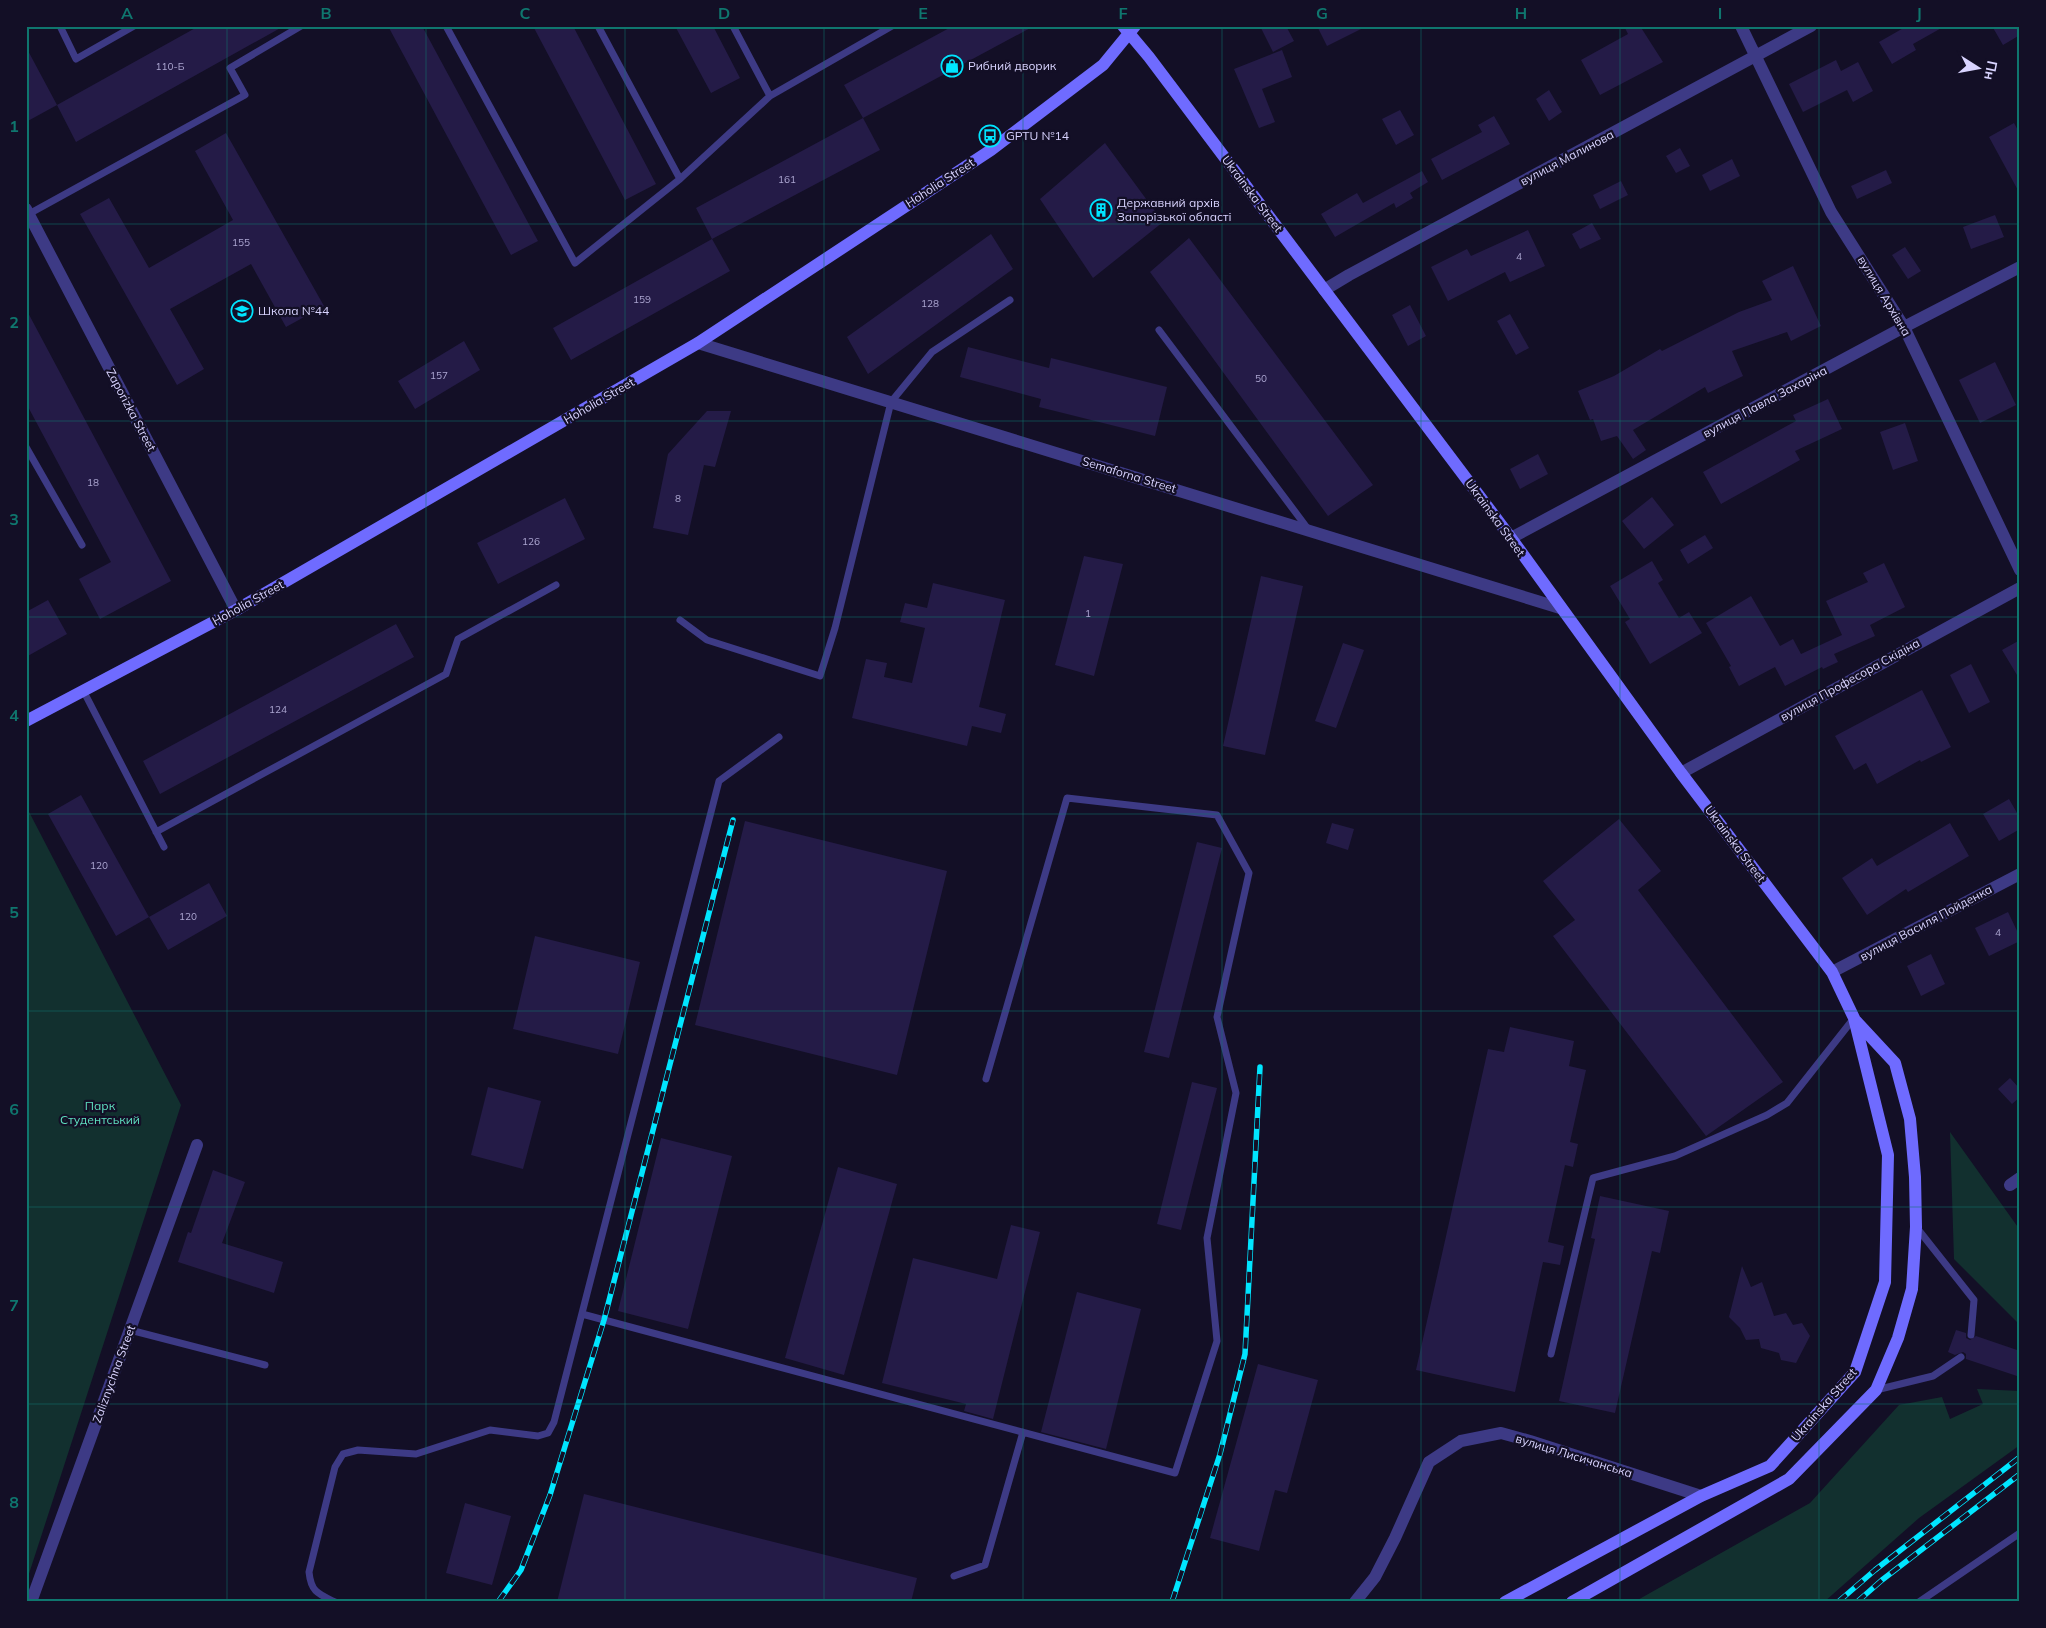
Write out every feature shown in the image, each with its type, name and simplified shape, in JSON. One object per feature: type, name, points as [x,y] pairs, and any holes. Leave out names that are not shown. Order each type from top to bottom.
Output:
[{"type":"main road","name":"Ukrainska Street","points":[[1129,29],[1510,538],[1681,773],[1832,972],[1854,1018],[1888,1155],[1885,1282],[1855,1372],[1770,1466],[1701,1496],[1505,1602]]},
{"type":"main road","name":"Hoholia Street","points":[[26,721],[236,610],[698,344],[991,150],[1103,65],[1129,29]]},
{"type":"main road","name":"Ukrainska Street","points":[[1572,1602],[1789,1479],[1876,1390],[1898,1338],[1912,1289],[1916,1227],[1915,1177],[1910,1119],[1895,1063],[1854,1018]]},
{"type":"street","name":"вулиця Архівна","points":[[1741,26],[1831,212],[1904,327],[2020,570]]},
{"type":"street","name":"вулиця Малинова","points":[[1324,290],[1811,26]]},
{"type":"street","name":"Zaporizka Street","points":[[27,213],[236,610]]},
{"type":"street","name":"вулиця Павла Захаріна","points":[[1510,538],[2020,267]]},
{"type":"street","name":"Semaforna Street","points":[[698,344],[1560,608]]},
{"type":"street","name":"вулиця Професора Скідіна","points":[[1681,773],[2020,588]]},
{"type":"street","name":"вулиця Василя Пойденка","points":[[1832,972],[2020,874]]},
{"type":"street","name":"Zaliznychna Street","points":[[31,1602],[198,1146]]},
{"type":"street","name":"вулиця Лисичанська","points":[[1355,1602],[1375,1577],[1430,1462],[1460,1441],[1501,1434],[1530,1441],[1701,1496]]},
{"type":"lane","points":[[60,26],[76,59],[134,26]]},
{"type":"lane","points":[[27,213],[245,95],[230,68],[301,26]]},
{"type":"lane","points":[[446,26],[575,263],[680,179],[770,96],[888,27]]},
{"type":"lane","points":[[598,26],[680,179]]},
{"type":"lane","points":[[733,26],[770,96]]},
{"type":"lane","points":[[680,620],[707,640],[820,676],[835,628],[891,402],[932,352],[1010,300]]},
{"type":"lane","points":[[1158,330],[1310,531]]},
{"type":"lane","points":[[26,447],[82,546]]},
{"type":"lane","points":[[156,832],[446,674],[458,639],[556,585]]},
{"type":"lane","points":[[84,692],[164,846]]},
{"type":"lane","points":[[335,1602],[319,1594],[310,1584],[309,1572],[336,1467],[343,1454],[358,1450],[416,1454],[490,1430],[538,1436],[548,1433],[554,1422],[719,781],[779,737]]},
{"type":"lane","points":[[582,1314],[1175,1473],[1217,1341],[1208,1238],[1236,1093],[1217,1017],[1249,873],[1217,815],[1067,798],[986,1079]]},
{"type":"lane","points":[[1551,1354],[1593,1178],[1674,1156],[1767,1115],[1787,1103],[1854,1018]]},
{"type":"lane","points":[[1916,1227],[1974,1300],[1971,1335]]},
{"type":"lane","points":[[130,1330],[265,1365]]},
{"type":"lane","points":[[1876,1390],[1933,1376],[1961,1357]]},
{"type":"lane","points":[[954,1576],[985,1565],[1023,1432]]},
{"type":"lane","points":[[1919,1602],[2020,1533]]},
{"type":"green space","name":"Парк Студентський","points":[[26,806],[181,1105],[26,1583]]},
{"type":"green space","points":[[1950,1132],[2020,1230],[2020,1325],[1954,1259]]},
{"type":"green space","points":[[1977,1389],[2020,1391],[2020,1445],[1919,1518],[1824,1602],[1634,1602],[1810,1503],[1899,1405],[1942,1397],[1950,1419],[1983,1404]]},
{"type":"building","points":[[199,26],[284,26],[76,142],[57,105]]},
{"type":"building","points":[[388,26],[422,26],[538,241],[511,255]]},
{"type":"building","points":[[533,26],[573,26],[656,184],[625,200]]},
{"type":"building","points":[[675,26],[713,26],[740,78],[711,93]]},
{"type":"building","points":[[953,26],[1034,26],[863,118],[844,85]]},
{"type":"building","points":[[1260,26],[1286,26],[1294,41],[1273,52]]},
{"type":"building","points":[[1317,26],[1367,26],[1327,46]]},
{"type":"building","points":[[1624,26],[1640,26],[1663,62],[1600,95],[1581,60],[1628,34]]},
{"type":"building","points":[[1907,26],[1945,26],[1913,44],[1916,50],[1892,64],[1879,42]]},
{"type":"building","points":[[1992,26],[2020,26],[2020,35],[2003,45]]},
{"type":"building","points":[[26,47],[57,105],[26,122]]},
{"type":"building","points":[[1282,50],[1292,77],[1262,89],[1275,122],[1259,128],[1234,69]]},
{"type":"building","points":[[1836,60],[1841,71],[1858,62],[1873,91],[1853,102],[1847,90],[1803,112],[1789,84]]},
{"type":"building","points":[[1549,90],[1562,112],[1549,121],[1536,99]]},
{"type":"building","points":[[1400,110],[1414,135],[1396,145],[1382,119]]},
{"type":"building","points":[[1494,116],[1510,144],[1442,180],[1431,159],[1482,132],[1478,125]]},
{"type":"building","points":[[863,118],[880,150],[712,239],[696,208]]},
{"type":"building","points":[[2014,123],[2020,134],[2020,194],[1989,137]]},
{"type":"building","points":[[226,133],[324,306],[286,327],[251,264],[170,309],[204,369],[177,385],[80,214],[109,198],[149,268],[233,220],[195,151]]},
{"type":"building","name":"Державний архів Запорізької області","points":[[1105,143],[1163,222],[1093,278],[1040,199]]},
{"type":"building","points":[[1680,148],[1690,166],[1676,173],[1666,156]]},
{"type":"building","points":[[1732,159],[1740,176],[1710,191],[1702,175]]},
{"type":"building","points":[[1886,170],[1892,183],[1857,199],[1851,186]]},
{"type":"building","points":[[1422,171],[1428,182],[1410,193],[1413,198],[1396,208],[1394,203],[1335,237],[1321,214],[1357,193],[1363,203]]},
{"type":"building","points":[[1621,181],[1628,195],[1600,209],[1593,195]]},
{"type":"building","points":[[1995,215],[2004,237],[1971,249],[1963,227]]},
{"type":"building","points":[[1592,223],[1601,239],[1580,249],[1572,234]]},
{"type":"building","points":[[1528,230],[1545,266],[1510,282],[1505,272],[1448,301],[1431,267],[1467,249],[1471,256]]},
{"type":"building","points":[[991,234],[1013,269],[868,374],[847,337]]},
{"type":"building","points":[[1189,238],[1373,485],[1328,516],[1150,272]]},
{"type":"building","points":[[712,239],[730,271],[571,360],[553,328]]},
{"type":"building","points":[[1905,247],[1921,271],[1908,279],[1892,255]]},
{"type":"building","points":[[1793,266],[1821,326],[1791,341],[1787,332],[1732,351],[1743,376],[1708,393],[1705,387],[1633,430],[1646,450],[1633,459],[1617,436],[1601,441],[1593,419],[1590,420],[1578,391],[1614,376],[1660,349],[1662,351],[1739,312],[1772,300],[1762,281]]},
{"type":"building","points":[[1410,305],[1426,336],[1408,346],[1392,315]]},
{"type":"building","points":[[26,309],[171,581],[100,619],[79,579],[111,562],[26,403]]},
{"type":"building","points":[[1510,314],[1529,348],[1516,355],[1497,321]]},
{"type":"building","points":[[464,341],[480,370],[415,409],[398,381]]},
{"type":"building","points":[[968,347],[1049,368],[1051,358],[1167,387],[1155,436],[1039,407],[1041,399],[960,377]]},
{"type":"building","points":[[1995,362],[2016,405],[1980,423],[1959,380]]},
{"type":"building","points":[[1828,399],[1842,429],[1795,451],[1800,460],[1721,504],[1703,472],[1796,421],[1793,415]]},
{"type":"building","points":[[707,411],[731,411],[715,467],[704,465],[688,535],[653,528],[668,454]]},
{"type":"building","points":[[1905,423],[1918,461],[1893,470],[1880,432]]},
{"type":"building","points":[[1538,454],[1548,474],[1520,489],[1510,469]]},
{"type":"building","points":[[1652,497],[1674,525],[1644,549],[1622,521]]},
{"type":"building","points":[[565,498],[585,539],[498,584],[477,543]]},
{"type":"building","points":[[1705,535],[1713,548],[1688,564],[1680,550]]},
{"type":"building","points":[[1084,556],[1123,564],[1094,676],[1055,665]]},
{"type":"building","points":[[1652,561],[1663,580],[1658,583],[1679,618],[1689,612],[1702,633],[1650,664],[1625,622],[1630,619],[1610,586]]},
{"type":"building","points":[[1884,563],[1905,607],[1870,625],[1875,636],[1834,654],[1838,662],[1823,669],[1822,667],[1785,686],[1775,667],[1739,686],[1729,667],[1731,666],[1706,623],[1751,596],[1780,646],[1793,639],[1801,654],[1842,635],[1826,601],[1868,582],[1863,573]]},
{"type":"building","points":[[1261,576],[1303,586],[1265,755],[1223,746]]},
{"type":"building","points":[[933,583],[1005,600],[979,707],[1006,714],[1001,733],[972,726],[967,746],[852,718],[866,659],[887,663],[884,677],[912,683],[925,628],[900,622],[905,603],[927,608]]},
{"type":"building","points":[[48,600],[67,634],[26,657],[26,612]]},
{"type":"building","points":[[396,624],[414,657],[160,794],[143,761]]},
{"type":"building","points":[[2020,640],[2020,680],[2002,650]]},
{"type":"building","points":[[1343,643],[1364,650],[1336,728],[1315,721]]},
{"type":"building","points":[[1971,664],[1990,702],[1969,713],[1950,675]]},
{"type":"building","points":[[1922,690],[1951,747],[1921,762],[1920,760],[1877,784],[1866,763],[1854,770],[1835,736]]},
{"type":"building","points":[[81,795],[149,917],[116,936],[48,814]]},
{"type":"building","points":[[2009,799],[2020,818],[2020,829],[1999,841],[1983,814]]},
{"type":"building","points":[[1619,819],[1661,871],[1638,890],[1783,1082],[1706,1136],[1553,936],[1575,920],[1543,881]]},
{"type":"building","points":[[745,821],[947,871],[897,1075],[695,1025]]},
{"type":"building","points":[[1332,823],[1354,829],[1348,850],[1326,843]]},
{"type":"building","points":[[1950,823],[1969,856],[1908,892],[1906,889],[1867,915],[1842,878],[1872,858],[1877,866]]},
{"type":"building","points":[[1197,842],[1222,848],[1169,1058],[1144,1052]]},
{"type":"building","points":[[209,883],[227,916],[168,950],[149,917]]},
{"type":"building","points":[[2008,912],[2020,937],[2020,941],[1989,956],[1975,928]]},
{"type":"building","points":[[535,936],[640,962],[618,1054],[513,1029]]},
{"type":"building","points":[[1931,954],[1945,984],[1921,996],[1907,966]]},
{"type":"building","points":[[1510,1027],[1574,1041],[1569,1066],[1586,1070],[1570,1142],[1578,1144],[1573,1167],[1565,1165],[1548,1242],[1564,1246],[1560,1265],[1543,1262],[1515,1392],[1416,1370],[1488,1049],[1504,1052]]},
{"type":"building","points":[[2010,1078],[2020,1089],[2020,1097],[2012,1104],[1998,1089]]},
{"type":"building","points":[[1192,1082],[1217,1088],[1181,1230],[1157,1224]]},
{"type":"building","points":[[488,1087],[541,1101],[523,1169],[471,1155]]},
{"type":"building","points":[[661,1138],[732,1156],[688,1329],[618,1311]]},
{"type":"building","points":[[838,1167],[897,1184],[844,1375],[785,1358]]},
{"type":"building","points":[[213,1170],[245,1182],[222,1243],[283,1262],[274,1293],[178,1262],[188,1232],[191,1233]]},
{"type":"building","points":[[1600,1196],[1669,1211],[1660,1253],[1652,1251],[1615,1413],[1559,1401],[1595,1239],[1591,1238]]},
{"type":"building","points":[[1011,1225],[1040,1232],[993,1419],[964,1411],[966,1404],[882,1383],[913,1258],[997,1279]]},
{"type":"building","points":[[1742,1266],[1751,1287],[1762,1282],[1774,1316],[1786,1313],[1793,1325],[1802,1323],[1810,1336],[1796,1363],[1781,1360],[1779,1353],[1761,1348],[1759,1339],[1746,1340],[1740,1328],[1729,1317]]},
{"type":"building","points":[[1077,1292],[1141,1309],[1106,1449],[1041,1432]]},
{"type":"building","points":[[1956,1330],[1966,1333],[1966,1338],[1970,1340],[1976,1336],[2020,1351],[2020,1377],[1966,1359],[1966,1354],[1963,1352],[1955,1355],[1948,1352]]},
{"type":"building","points":[[1258,1364],[1318,1380],[1287,1493],[1275,1490],[1259,1551],[1210,1538]]},
{"type":"building","points":[[584,1494],[917,1578],[911,1602],[557,1602]]},
{"type":"building","points":[[465,1503],[511,1516],[492,1585],[446,1573]]},
{"type":"railway","points":[[498,1602],[521,1570],[550,1495],[604,1320],[733,820]]},
{"type":"railway","points":[[1172,1602],[1220,1454],[1245,1354],[1260,1067]]},
{"type":"railway","points":[[1838,1602],[1875,1570],[2020,1457]]},
{"type":"railway","points":[[1857,1602],[1882,1580],[2020,1474]]},
{"type":"place","name":"Рибний дворик","points":[[952,66]]},
{"type":"place","name":"GPTU №14","points":[[990,136]]},
{"type":"place","name":"Державний архів Запорізької області","points":[[1101,210]]},
{"type":"place","name":"Школа №44","points":[[242,311]]}]
